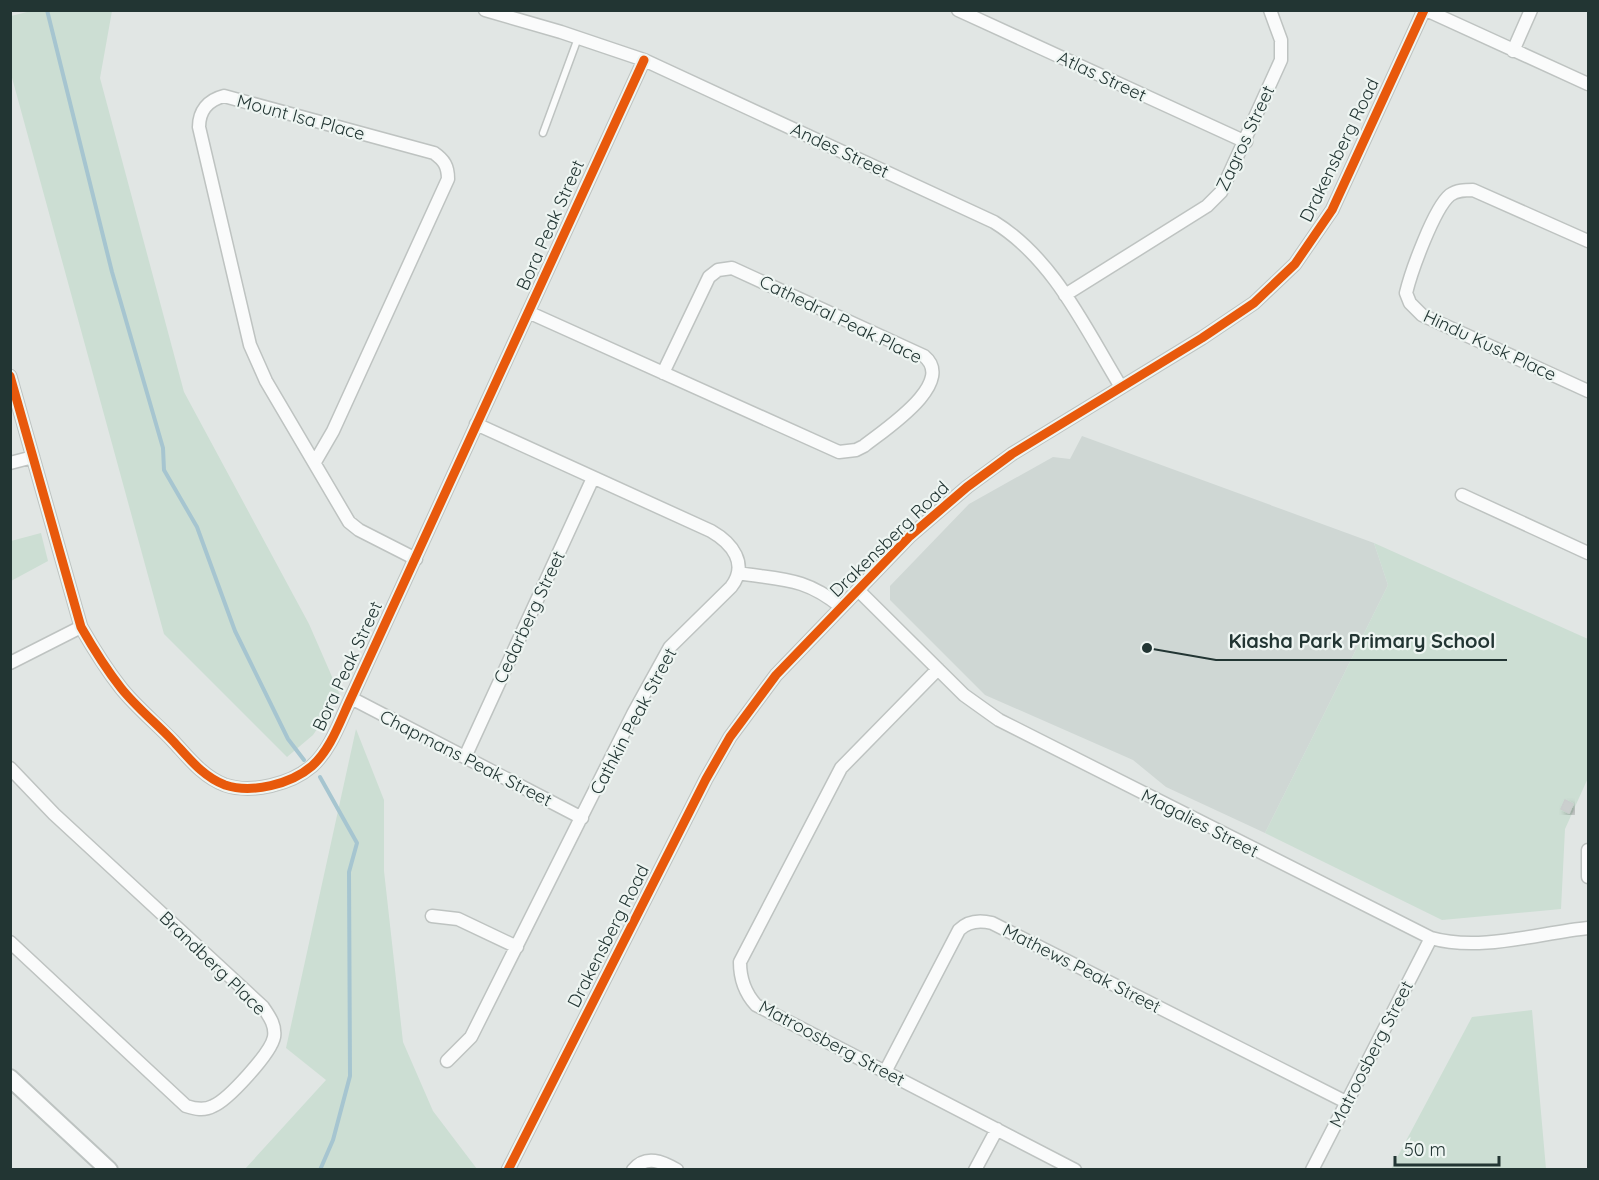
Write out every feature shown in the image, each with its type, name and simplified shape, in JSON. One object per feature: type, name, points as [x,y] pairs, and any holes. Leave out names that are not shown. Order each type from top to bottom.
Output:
[{"type":"street","name":"Andes Street","points":[[485,10],[644,60],[994,222],[1031,250],[1065,295],[1121,387]]},
{"type":"street","name":"Atlas Street","points":[[958,10],[1246,142]]},
{"type":"street","name":"Zagros Street","points":[[1065,295],[1215,200],[1230,180],[1283,52],[1270,10]]},
{"type":"street","points":[[1425,10],[1588,84]]},
{"type":"street","name":"Drakensberg Road","points":[[508,1170],[706,779],[730,737],[776,675],[910,536],[967,487],[1012,454],[1254,303],[1294,264],[1332,210],[1425,10]]},
{"type":"street","points":[[1513,51],[1531,10]]},
{"type":"street","name":"Bora Peak Street","points":[[10,376],[81,627],[123,690],[201,770],[219,782],[237,788],[267,786],[304,771],[328,745],[351,698],[644,60]]},
{"type":"street","name":"Mount Isa Place","points":[[315,462],[333,430],[432,216],[448,178],[448,172],[445,161],[434,153],[224,96],[213,99],[202,112],[199,127],[250,345],[266,381],[349,522],[359,530],[416,559]]},
{"type":"street","name":"Hindu Kusk Place","points":[[1588,241],[1473,190],[1462,190],[1450,196],[1432,225],[1406,293],[1410,303],[1422,315],[1588,391]]},
{"type":"street","name":"Cathedral Peak Place","points":[[528,312],[663,373],[839,452],[856,450],[864,446],[927,392],[933,376],[931,364],[924,356],[732,268],[718,270],[709,277],[663,373]]},
{"type":"street","points":[[476,424],[727,540],[738,560],[738,573],[802,583],[822,591],[841,607]]},
{"type":"street","points":[[10,464],[33,457]]},
{"type":"street","name":"Cedarberg Street","points":[[465,757],[593,478]]},
{"type":"street","points":[[1462,495],[1588,553]]},
{"type":"street","name":"Cathkin Peak Street","points":[[447,1061],[471,1037],[670,647],[731,587],[738,573]]},
{"type":"street","name":"Magalies Street","points":[[858,590],[964,695],[999,720],[1431,938],[1453,942],[1479,942],[1588,927]]},
{"type":"street","points":[[10,663],[81,627]]},
{"type":"street","name":"Matroosberg Street","points":[[938,669],[841,768],[740,962],[746,991],[756,1005],[1075,1170]]},
{"type":"street","name":"Chapmans Peak Street","points":[[351,698],[582,818]]},
{"type":"street","name":"Brandberg Place","points":[[10,768],[54,814],[263,1007],[272,1021],[274,1038],[266,1053],[225,1098],[206,1109],[186,1106],[10,942]]},
{"type":"street","points":[[1588,850],[1588,878]]},
{"type":"street","points":[[432,916],[458,919],[517,947]]},
{"type":"street","name":"Mathews Peak Street","points":[[885,1072],[958,930],[983,921],[992,923],[1346,1102]]},
{"type":"street","name":"Matroosberg Street","points":[[1312,1170],[1431,938]]},
{"type":"street","points":[[10,1078],[109,1170]]},
{"type":"street","points":[[975,1170],[997,1129]]},
{"type":"street","points":[[633,1170],[651,1161],[661,1161],[677,1170]]},
{"type":"lane","points":[[543,133],[578,38]]},
{"type":"shaded area","points":[[1082,436],[1374,543],[1388,585],[1265,833],[1166,787],[1133,760],[985,695],[890,600],[890,586],[969,504],[1053,457],[1070,459]]},
{"type":"green space","points":[[35,10],[112,11],[100,78],[184,392],[309,624],[340,695],[313,735],[287,757],[164,634],[11,74],[11,16]]},
{"type":"green space","points":[[41,533],[48,561],[11,581],[11,541]]},
{"type":"green space","points":[[1374,543],[1588,639],[1588,778],[1565,829],[1561,909],[1442,920],[1265,833],[1388,585]]},
{"type":"green space","points":[[356,729],[384,800],[384,871],[403,1042],[433,1111],[477,1169],[245,1169],[326,1080],[286,1048]]},
{"type":"green space","points":[[1532,1010],[1546,1169],[1391,1169],[1472,1017]]},
{"type":"building","points":[[1565,800],[1573,804],[1569,813],[1561,809]]},
{"type":"waterway","points":[[47,10],[112,272],[163,448],[164,470],[197,527],[235,631],[288,739],[304,760]]},
{"type":"waterway","points":[[320,777],[357,843],[349,872],[350,1076],[333,1140],[320,1170]]},
{"type":"cycle path","points":[[508,1170],[706,779],[730,737],[776,675],[910,536],[967,487],[1012,454],[1202,338],[1254,303],[1295,264],[1332,210],[1424,10]]},
{"type":"cycle path","points":[[10,376],[81,627],[110,673],[133,702],[190,760],[217,781],[236,788],[259,788],[293,778],[319,759],[334,734],[644,60]]},
{"type":"place","name":"Kiasha Park Primary School","points":[[1147,648]]}]
